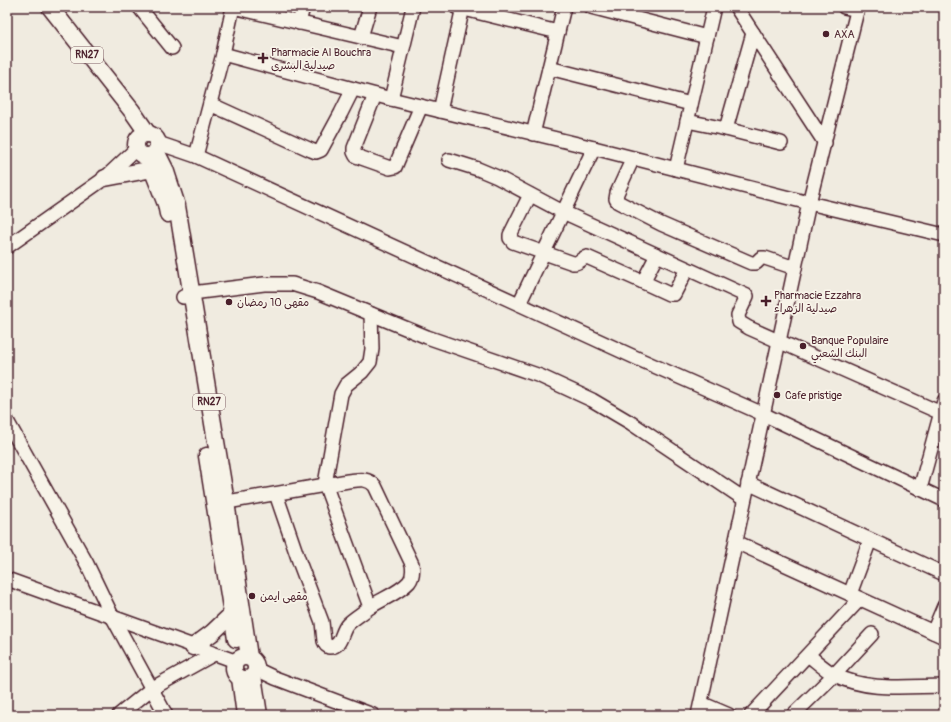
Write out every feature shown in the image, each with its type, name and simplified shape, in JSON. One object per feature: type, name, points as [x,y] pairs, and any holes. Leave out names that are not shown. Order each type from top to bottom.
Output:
[{"type":"main road","name":"RN27","points":[[50,7],[125,103],[148,149],[166,204],[187,295],[246,667],[245,715]]},
{"type":"main road","points":[[105,178],[148,149]]},
{"type":"main road","name":"RN27","points":[[220,504],[232,615],[259,715]]},
{"type":"main road","points":[[193,647],[212,633],[232,615]]},
{"type":"street","points":[[139,7],[172,48]]},
{"type":"street","points":[[196,156],[223,54],[233,7],[403,47]]},
{"type":"street","points":[[299,23],[303,7]]},
{"type":"street","points":[[361,37],[370,7]]},
{"type":"street","points":[[391,99],[413,7]]},
{"type":"street","points":[[533,134],[564,7]]},
{"type":"street","points":[[591,7],[706,37]]},
{"type":"street","points":[[676,169],[714,7]]},
{"type":"street","points":[[736,7],[825,143]]},
{"type":"street","points":[[729,715],[699,709],[809,203],[858,9],[844,7]]},
{"type":"street","points":[[440,111],[460,8],[510,13],[558,32]]},
{"type":"street","points":[[726,129],[753,32]]},
{"type":"street","points":[[223,54],[375,95],[944,235]]},
{"type":"street","points":[[549,68],[691,104]]},
{"type":"street","points":[[210,104],[312,150],[318,151],[321,150],[331,132],[353,88]]},
{"type":"street","points":[[375,95],[354,148],[354,152],[356,156],[390,168],[395,167],[421,106]]},
{"type":"street","points":[[687,120],[781,143]]},
{"type":"street","points":[[519,304],[594,148]]},
{"type":"street","points":[[7,246],[148,149],[196,156],[763,414],[944,500]]},
{"type":"street","points":[[633,158],[617,193],[616,199],[618,202],[661,224],[751,263],[756,263],[761,258],[765,258],[795,268]]},
{"type":"street","points":[[449,160],[497,177],[563,212],[747,296],[738,315],[739,322],[942,407],[920,489]]},
{"type":"street","points":[[530,195],[510,235],[512,242],[575,264],[587,257],[669,294],[676,293],[687,269]]},
{"type":"street","points":[[643,282],[657,255]]},
{"type":"street","points":[[187,295],[264,284],[292,284],[318,292],[427,337],[540,376],[592,400],[630,422],[744,499]]},
{"type":"street","points":[[370,607],[325,484],[341,394],[346,385],[362,372],[370,362],[372,349],[371,314]]},
{"type":"street","points":[[7,420],[87,564],[113,618],[166,715]]},
{"type":"street","points":[[220,504],[325,484],[363,480],[372,482],[412,564],[412,575],[409,582],[370,607],[346,626],[340,641],[331,647],[326,645],[324,641],[322,622],[276,494]]},
{"type":"street","points":[[748,483],[944,574]]},
{"type":"street","points":[[751,715],[808,655],[855,596],[870,540]]},
{"type":"street","points":[[736,542],[938,634],[944,606]]},
{"type":"street","points":[[7,579],[214,654],[373,715]]},
{"type":"street","points":[[793,715],[872,634]]},
{"type":"street","points":[[119,715],[151,689],[214,654]]},
{"type":"street","points":[[808,655],[834,674],[867,685],[894,687],[944,686]]},
{"type":"place","name":"AXA","points":[[826,34]]},
{"type":"place","name":"Pharmacie Al Bouchra صيدلية البشرى","points":[[263,58]]},
{"type":"place","name":"Pharmacie Ezzahra صيدلية الزهراء","points":[[766,301]]},
{"type":"place","name":"مقهى 10 رمضان","points":[[229,302]]},
{"type":"place","name":"Banque Populaire البنك الشعبي","points":[[803,346]]},
{"type":"place","name":"Cafe pristige","points":[[777,395]]},
{"type":"place","name":"مقهى ايمن","points":[[252,596]]}]
